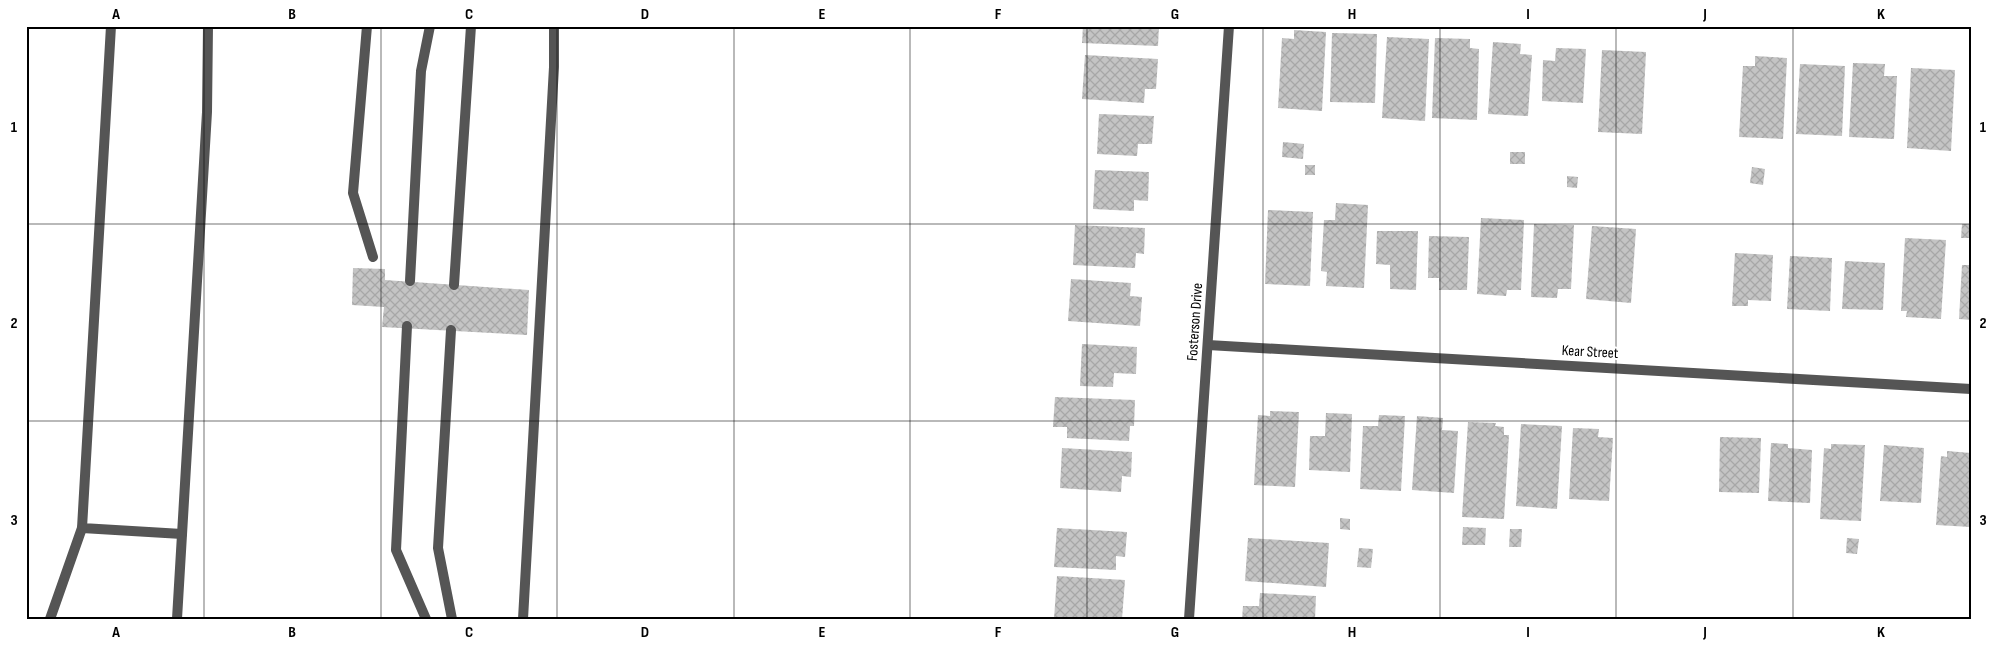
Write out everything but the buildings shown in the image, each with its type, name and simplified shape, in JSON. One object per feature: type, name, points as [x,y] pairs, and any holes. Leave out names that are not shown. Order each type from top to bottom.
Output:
[{"type":"street","points":[[50,619],[82,528],[112,26]]},
{"type":"street","points":[[177,619],[207,122],[208,26]]},
{"type":"street","points":[[367,26],[354,193],[373,257]]},
{"type":"street","points":[[410,281],[420,71],[430,26]]},
{"type":"street","points":[[454,285],[470,26]]},
{"type":"street","points":[[523,619],[554,67],[554,26]]},
{"type":"street","name":"Fosterson Drive","points":[[1189,619],[1229,26]]},
{"type":"street","points":[[407,326],[396,550],[426,619]]},
{"type":"street","points":[[451,330],[438,548],[452,619]]},
{"type":"street","name":"Kear Street","points":[[1208,345],[1971,389]]},
{"type":"street","points":[[82,528],[182,534]]}]
